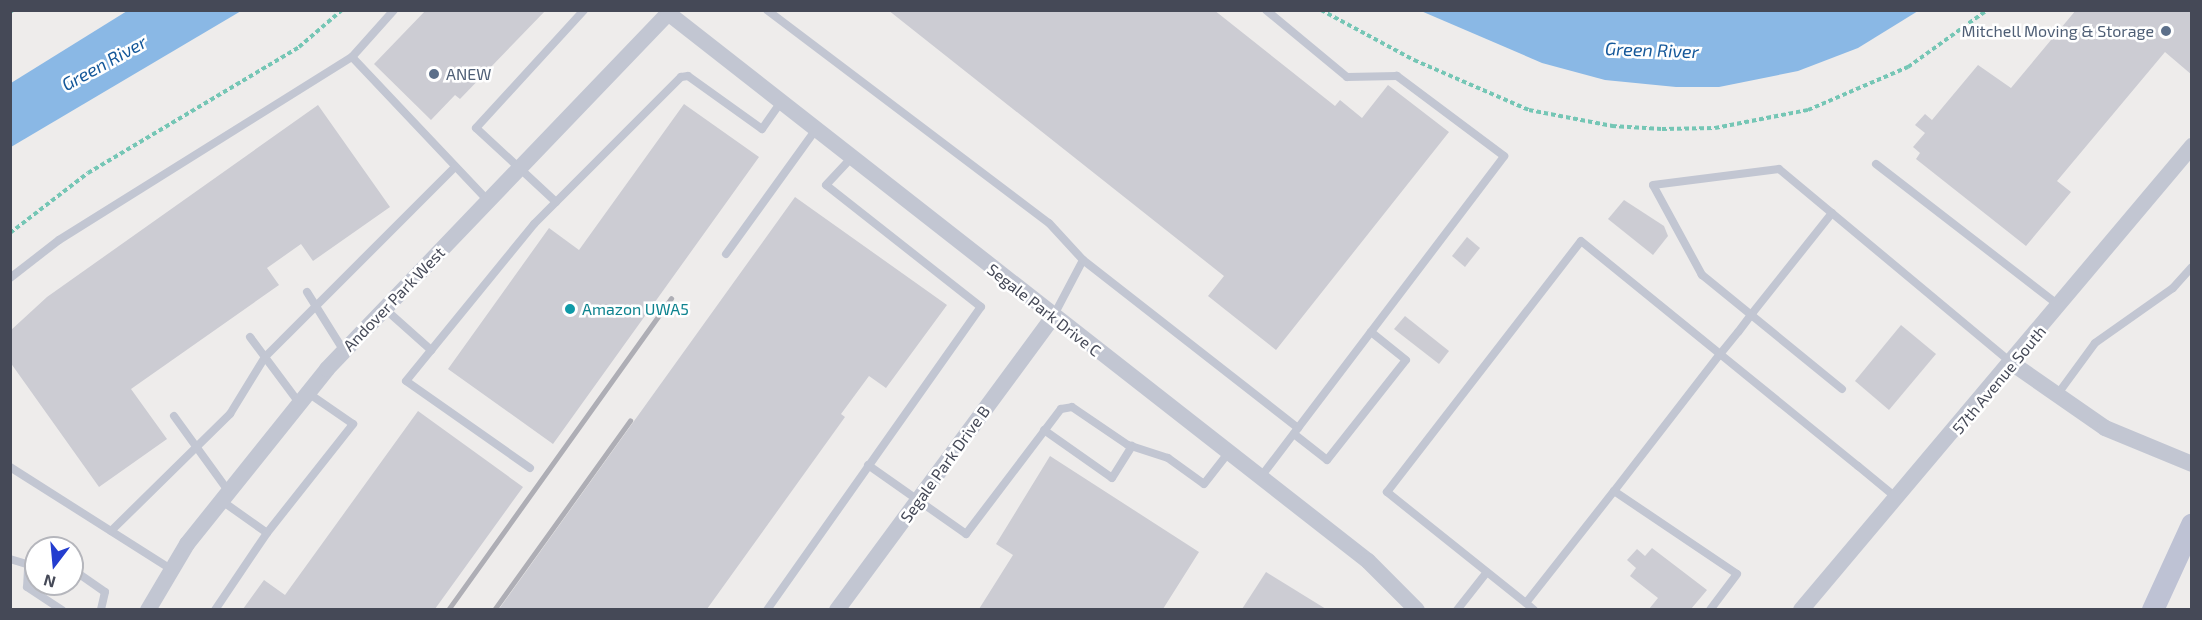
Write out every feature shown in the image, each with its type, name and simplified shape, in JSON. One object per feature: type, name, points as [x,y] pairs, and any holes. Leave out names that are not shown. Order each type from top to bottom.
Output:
[{"type":"main road","points":[[2153,609],[2192,525]]},
{"type":"street","name":"Andover Park West","points":[[148,609],[172,570],[225,497],[344,351],[668,12]]},
{"type":"street","name":"Segale Park Drive C","points":[[668,12],[1052,318],[1368,561],[1416,609]]},
{"type":"street","name":"57th Avenue South","points":[[1801,609],[1899,500],[2192,147]]},
{"type":"street","name":"Segale Park Drive B","points":[[837,609],[1052,318]]},
{"type":"street","points":[[2013,364],[2105,428],[2192,464]]},
{"type":"lane","points":[[10,278],[59,240],[352,57],[394,10]]},
{"type":"lane","points":[[556,202],[476,128],[584,10]]},
{"type":"lane","points":[[767,10],[1049,223],[1083,260],[1296,431],[1327,460],[1406,360],[1371,332]]},
{"type":"lane","points":[[1260,478],[1504,156],[1397,76],[1347,78],[1266,10]]},
{"type":"lane","points":[[352,57],[488,201]]},
{"type":"lane","points":[[530,468],[406,381],[556,202],[681,77],[688,76],[762,129],[781,102]]},
{"type":"lane","points":[[726,254],[816,129]]},
{"type":"lane","points":[[767,609],[981,308],[826,185],[851,158]]},
{"type":"lane","points":[[1876,164],[2061,306]]},
{"type":"lane","points":[[111,531],[230,414],[265,357],[455,167]]},
{"type":"lane","points":[[1842,389],[1702,276],[1653,185],[1779,169],[2013,364]]},
{"type":"lane","points":[[1526,603],[1832,213]]},
{"type":"lane","points":[[1534,609],[1387,492],[1581,241],[1899,500]]},
{"type":"lane","points":[[1052,318],[1083,260]]},
{"type":"lane","points":[[2056,396],[2095,343],[2173,288],[2192,267]]},
{"type":"lane","points":[[307,292],[344,351]]},
{"type":"lane","points":[[385,309],[431,350]]},
{"type":"lane","points":[[215,609],[267,533],[353,424],[304,398],[265,357],[250,337]]},
{"type":"lane","points":[[868,465],[966,534],[1061,409],[1072,407],[1132,446],[1168,458],[1204,484],[1228,453]]},
{"type":"lane","points":[[174,416],[197,448],[225,497],[267,533]]},
{"type":"lane","points":[[1044,430],[1112,478],[1132,446]]},
{"type":"lane","points":[[10,467],[172,570]]},
{"type":"lane","points":[[1614,491],[1737,574],[1710,609]]},
{"type":"lane","points":[[10,559],[24,565]]},
{"type":"lane","points":[[1457,609],[1487,572]]},
{"type":"lane","points":[[84,577],[105,592],[101,609]]},
{"type":"lane","points":[[41,596],[62,609]]},
{"type":"path","points":[[10,234],[88,173],[299,47],[342,10]]},
{"type":"path","points":[[1321,10],[1414,60],[1529,110],[1612,126],[1662,129],[1715,128],[1808,110],[1908,67],[1987,10]]},
{"type":"water","name":"Green River","points":[[127,11],[241,11],[11,147],[11,83]]},
{"type":"water","name":"Green River","points":[[1421,11],[1918,11],[1858,48],[1798,71],[1719,87],[1676,87],[1605,80],[1542,63]]},
{"type":"building","points":[[426,10],[546,10],[460,99],[455,95],[431,120],[374,64]]},
{"type":"building","points":[[888,10],[1214,10],[1335,106],[1340,100],[1362,118],[1388,85],[1449,132],[1276,350],[1208,296],[1224,276]]},
{"type":"building","points":[[2076,10],[2192,10],[2192,75],[2165,52],[2057,181],[2071,192],[2026,246],[1916,159],[1920,153],[1913,147],[1925,133],[1915,125],[1925,114],[1932,120],[1978,65],[2011,88]]},
{"type":"building","name":"Amazon UWA5","points":[[684,104],[759,157],[553,444],[448,369],[549,228],[579,250]]},
{"type":"building","points":[[318,105],[390,207],[313,261],[301,244],[267,268],[279,285],[131,389],[167,439],[99,487],[10,362],[10,331],[47,297]]},
{"type":"building","points":[[795,197],[947,305],[886,388],[869,376],[841,414],[845,417],[707,609],[499,609]]},
{"type":"building","points":[[1624,200],[1664,226],[1668,236],[1653,255],[1608,219]]},
{"type":"building","points":[[1467,237],[1480,248],[1465,267],[1452,256]]},
{"type":"building","points":[[1405,316],[1449,351],[1439,364],[1394,329]]},
{"type":"building","points":[[1901,325],[1936,354],[1889,410],[1855,381]]},
{"type":"building","points":[[418,411],[523,487],[435,609],[243,609],[264,580],[285,595]]},
{"type":"building","points":[[1050,456],[1199,552],[1163,609],[979,609],[1013,555],[996,544]]},
{"type":"building","points":[[1652,548],[1707,590],[1691,609],[1649,609],[1658,598],[1630,576],[1636,568],[1627,560],[1637,549],[1645,556]]},
{"type":"building","points":[[1266,572],[1326,609],[1242,609]]},
{"type":"railway","points":[[448,610],[671,299]]},
{"type":"railway","points":[[494,610],[630,421]]},
{"type":"place","name":"Mitchell Moving & Storage","points":[[2166,31]]},
{"type":"place","name":"ANEW","points":[[434,74]]},
{"type":"place","name":"Amazon UWA5","points":[[570,309]]}]
